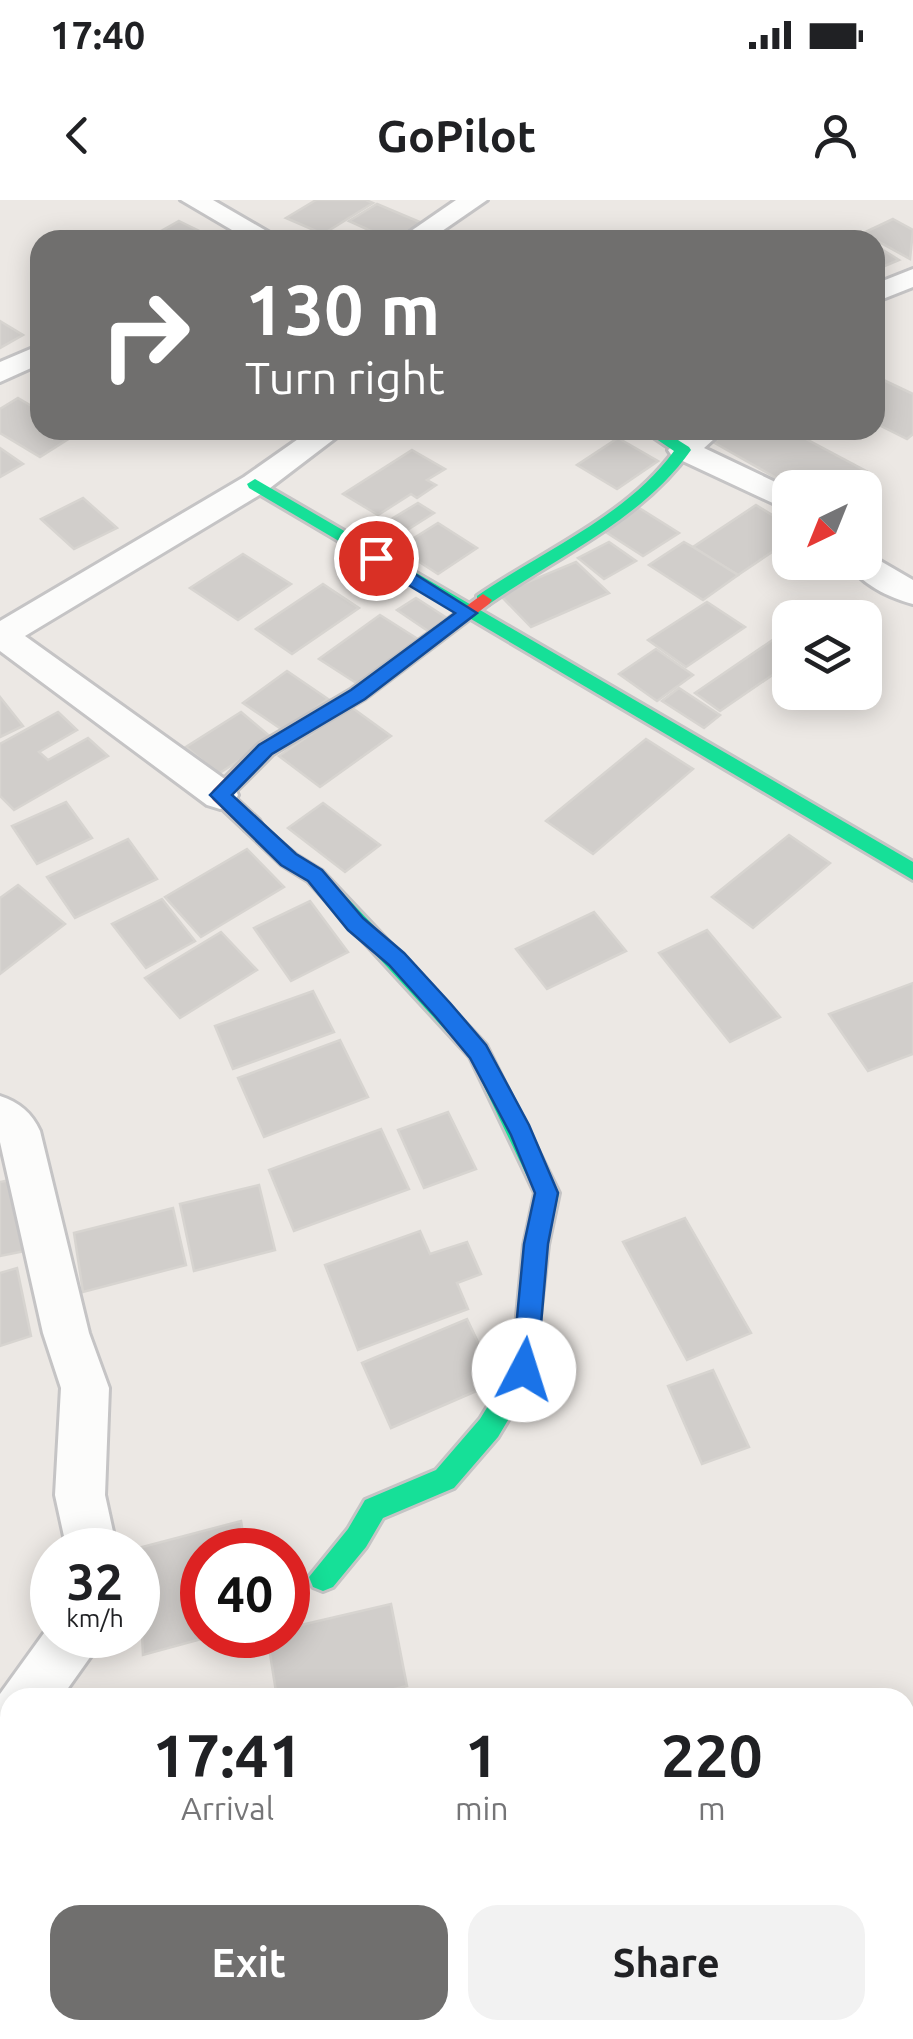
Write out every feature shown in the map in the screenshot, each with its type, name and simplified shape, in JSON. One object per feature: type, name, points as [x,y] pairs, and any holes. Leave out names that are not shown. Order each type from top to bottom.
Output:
[{"type":"street","points":[[194,200],[243,230]]},
{"type":"street","points":[[426,230],[474,200]]},
{"type":"street","points":[[885,290],[913,277]]},
{"type":"street","points":[[0,373],[30,358]]},
{"type":"street","points":[[318,440],[255,484],[1,636],[220,795],[288,860],[315,876],[355,924],[396,959],[478,1051],[521,1132],[547,1193],[536,1244],[524,1370],[489,1428],[445,1479],[374,1508],[357,1538],[323,1577]]},
{"type":"street","points":[[668,440],[772,492]]},
{"type":"street","points":[[220,795],[266,750],[358,694],[504,584],[629,502],[674,466],[683,450],[696,440]]},
{"type":"street","points":[[255,484],[913,872]]},
{"type":"street","points":[[882,578],[913,593]]},
{"type":"street","points":[[0,1114],[19,1131],[66,1333],[85,1388],[80,1495],[87,1528]]},
{"type":"street","points":[[35,1688],[57,1658]]},
{"type":"building","points":[[316,200],[373,203],[329,230],[314,230],[286,218]]},
{"type":"building","points":[[377,204],[422,223],[409,230],[369,230],[349,221]]},
{"type":"building","points":[[893,219],[913,230],[910,259],[885,245],[885,230],[869,230]]},
{"type":"building","points":[[179,221],[198,230],[163,230]]},
{"type":"building","points":[[885,251],[899,260],[885,266]]},
{"type":"building","points":[[0,321],[23,335],[0,348]]},
{"type":"building","points":[[885,381],[913,394],[913,434],[907,439],[885,428]]},
{"type":"building","points":[[18,398],[30,405],[30,440],[67,440],[40,457],[0,433],[0,409]]},
{"type":"building","points":[[615,440],[658,461],[617,489],[577,465]]},
{"type":"building","points":[[808,440],[864,470],[772,470],[772,476],[713,442]]},
{"type":"building","points":[[0,448],[23,464],[0,477]]},
{"type":"building","points":[[412,450],[445,469],[427,480],[436,485],[417,498],[411,494],[378,515],[343,494]]},
{"type":"building","points":[[83,498],[117,528],[74,549],[41,519]]},
{"type":"building","points":[[418,503],[434,513],[404,532],[388,521]]},
{"type":"building","points":[[756,505],[772,515],[772,552],[738,575],[693,547]]},
{"type":"building","points":[[636,506],[679,533],[643,556],[601,529]]},
{"type":"building","points":[[438,523],[477,548],[438,574],[398,548]]},
{"type":"building","points":[[609,542],[636,561],[604,579],[578,558]]},
{"type":"building","points":[[684,542],[738,575],[703,600],[649,565]]},
{"type":"building","points":[[243,554],[291,584],[238,620],[190,588]]},
{"type":"building","points":[[576,562],[609,593],[531,627],[499,594]]},
{"type":"building","points":[[323,584],[359,608],[292,654],[256,629]]},
{"type":"building","points":[[416,598],[450,620],[431,633],[397,610]]},
{"type":"building","points":[[707,602],[745,627],[686,667],[648,640]]},
{"type":"building","points":[[380,615],[421,641],[361,686],[319,659]]},
{"type":"building","points":[[772,640],[772,675],[720,711],[695,693]]},
{"type":"building","points":[[656,649],[693,675],[657,701],[619,674]]},
{"type":"building","points":[[287,671],[328,699],[284,731],[243,703]]},
{"type":"building","points":[[679,688],[720,715],[704,728],[662,701]]},
{"type":"building","points":[[0,697],[23,726],[0,737]]},
{"type":"building","points":[[351,707],[391,736],[320,787],[279,756]]},
{"type":"building","points":[[58,712],[77,730],[39,752],[48,760],[88,738],[108,756],[14,810],[0,796],[0,744]]},
{"type":"building","points":[[241,712],[273,739],[218,774],[186,747]]},
{"type":"building","points":[[646,739],[693,769],[593,854],[546,821]]},
{"type":"building","points":[[66,802],[92,838],[37,864],[12,826]]},
{"type":"building","points":[[323,803],[380,845],[345,872],[288,828]]},
{"type":"building","points":[[789,835],[830,863],[753,928],[712,897]]},
{"type":"building","points":[[128,839],[157,879],[75,918],[47,877]]},
{"type":"building","points":[[247,849],[284,887],[201,937],[165,897]]},
{"type":"building","points":[[18,885],[65,924],[0,974],[0,898]]},
{"type":"building","points":[[162,899],[195,941],[146,968],[112,924]]},
{"type":"building","points":[[310,901],[348,952],[291,981],[254,928]]},
{"type":"building","points":[[594,912],[626,951],[547,989],[516,949]]},
{"type":"building","points":[[707,930],[780,1017],[730,1042],[659,953]]},
{"type":"building","points":[[221,932],[257,970],[180,1018],[145,978]]},
{"type":"building","points":[[913,983],[913,1054],[868,1071],[829,1014]]},
{"type":"building","points":[[313,991],[334,1032],[233,1069],[215,1026]]},
{"type":"building","points":[[340,1040],[368,1097],[264,1137],[238,1078]]},
{"type":"building","points":[[448,1112],[476,1169],[424,1188],[398,1130]]},
{"type":"building","points":[[381,1129],[409,1189],[294,1231],[269,1170]]},
{"type":"building","points":[[20,1178],[25,1251],[0,1256],[0,1182]]},
{"type":"building","points":[[259,1185],[275,1250],[194,1271],[180,1204]]},
{"type":"building","points":[[173,1208],[186,1265],[83,1292],[74,1233]]},
{"type":"building","points":[[685,1218],[751,1333],[687,1360],[623,1242]]},
{"type":"building","points":[[420,1231],[430,1254],[467,1242],[481,1274],[457,1283],[468,1309],[358,1350],[325,1265]]},
{"type":"building","points":[[17,1268],[31,1336],[0,1346],[0,1273]]},
{"type":"building","points":[[467,1319],[497,1382],[391,1428],[362,1363]]},
{"type":"building","points":[[713,1370],[749,1447],[702,1464],[668,1386]]},
{"type":"building","points":[[241,1521],[242,1528],[214,1528]]},
{"type":"building","points":[[180,1537],[180,1645],[160,1650],[160,1542]]},
{"type":"building","points":[[391,1604],[407,1686],[275,1688],[271,1658],[310,1658],[310,1623]]},
{"type":"traffic: fast","points":[[483,600],[647,491],[683,450],[667,440]]},
{"type":"traffic: fast","points":[[255,484],[913,872]]},
{"type":"traffic: fast","points":[[252,825],[289,860],[315,876],[478,1051],[547,1193],[536,1245],[524,1370],[489,1428],[445,1479],[374,1509],[357,1538],[323,1577]]},
{"type":"traffic: jam","points":[[252,825],[220,795],[266,749],[358,694],[483,600]]},
{"type":"route","points":[[376,558],[468,613],[358,694],[279,746],[266,750],[220,795],[288,860],[315,876],[355,924],[396,959],[442,1010],[478,1051],[521,1132],[547,1193],[536,1244],[524,1370]]}]
